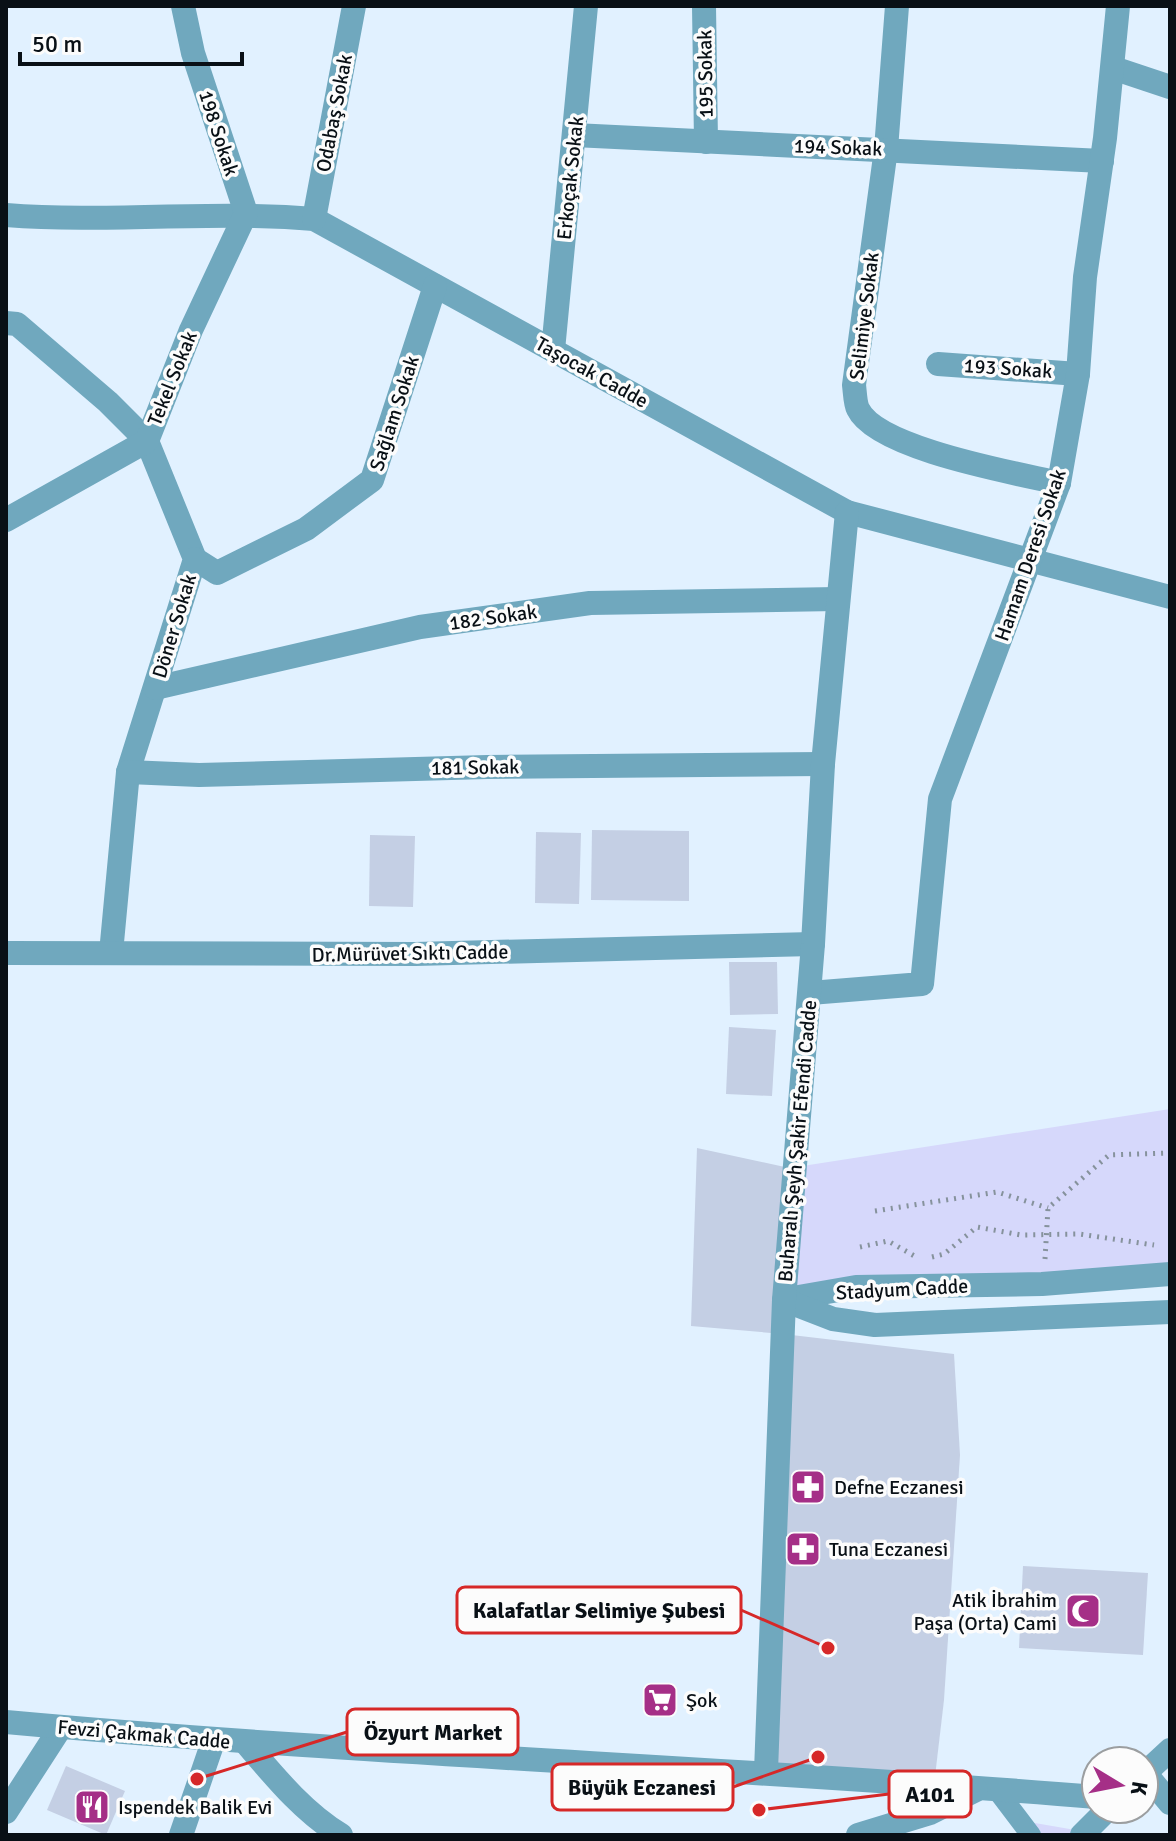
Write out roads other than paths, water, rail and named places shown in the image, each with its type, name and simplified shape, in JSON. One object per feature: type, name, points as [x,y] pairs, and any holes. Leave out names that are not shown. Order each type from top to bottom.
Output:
[{"type":"street","name":"198 Sokak","points":[[183,6],[198,68],[246,213]]},
{"type":"street","name":"Odabaş Sokak","points":[[314,219],[354,6]]},
{"type":"street","name":"Erkoçak Sokak","points":[[553,350],[586,6]]},
{"type":"street","name":"195 Sokak","points":[[704,6],[706,142]]},
{"type":"street","name":"Selimiye Sokak","points":[[897,6],[886,149],[854,385],[858,410],[883,434],[934,453],[1059,483]]},
{"type":"street","name":"Hamam Deresi Sokak","points":[[810,993],[922,984],[940,799],[1059,483],[1078,374],[1085,277],[1102,161],[1118,6]]},
{"type":"street","points":[[1113,68],[1170,87]]},
{"type":"street","name":"194 Sokak","points":[[574,135],[1102,161]]},
{"type":"street","name":"Taşocak Cadde","points":[[6,215],[129,218],[246,213],[314,219],[847,512],[1170,597]]},
{"type":"street","name":"Tekel Sokak","points":[[6,520],[147,441],[191,330],[246,213]]},
{"type":"street","name":"Sağlam Sokak","points":[[195,559],[217,573],[306,529],[372,480],[435,286]]},
{"type":"street","name":"Döner Sokak","points":[[6,323],[17,324],[108,402],[147,441],[195,559],[128,772],[111,953]]},
{"type":"street","name":"193 Sokak","points":[[938,364],[1078,374]]},
{"type":"street","name":"Buharalı Şeyh Şakir Efendi Cadde","points":[[766,1771],[784,1300],[810,993],[823,764],[847,512]]},
{"type":"street","name":"182 Sokak","points":[[155,688],[420,627],[590,603],[837,599]]},
{"type":"street","name":"181 Sokak","points":[[128,772],[199,775],[487,767],[823,764]]},
{"type":"street","name":"Dr.Mürüvet Sıktı Cadde","points":[[6,953],[415,954],[813,944]]},
{"type":"street","name":"Stadyum Cadde","points":[[784,1300],[856,1287],[1042,1284],[1170,1274]]},
{"type":"street","name":"Stadyum Cadde","points":[[784,1300],[833,1319],[875,1325],[1170,1312]]},
{"type":"street","name":"Fevzi Çakmak Cadde","points":[[6,1722],[245,1742],[766,1771],[1080,1796]]},
{"type":"street","points":[[6,1812],[61,1727]]},
{"type":"street","points":[[181,1835],[214,1739]]},
{"type":"street","points":[[245,1742],[284,1788],[325,1825],[341,1835]]},
{"type":"street","points":[[858,1835],[886,1832],[987,1789],[1031,1835]]},
{"type":"place","name":"Defne Eczanesi","points":[[808,1487]]},
{"type":"place","name":"Tuna Eczanesi","points":[[803,1549]]},
{"type":"place","name":"Atik İbrahim Paşa (Orta) Cami","points":[[1083,1611]]},
{"type":"place","name":"Kalafatlar Selimiye Şubesi","points":[[828,1648]]},
{"type":"place","name":"Şok","points":[[660,1700]]},
{"type":"place","name":"Büyük Eczanesi","points":[[818,1757]]},
{"type":"place","name":"Özyurt Market","points":[[197,1779]]},
{"type":"place","name":"Ispendek Balik Evi","points":[[92,1807]]},
{"type":"place","name":"A101","points":[[759,1810]]}]
